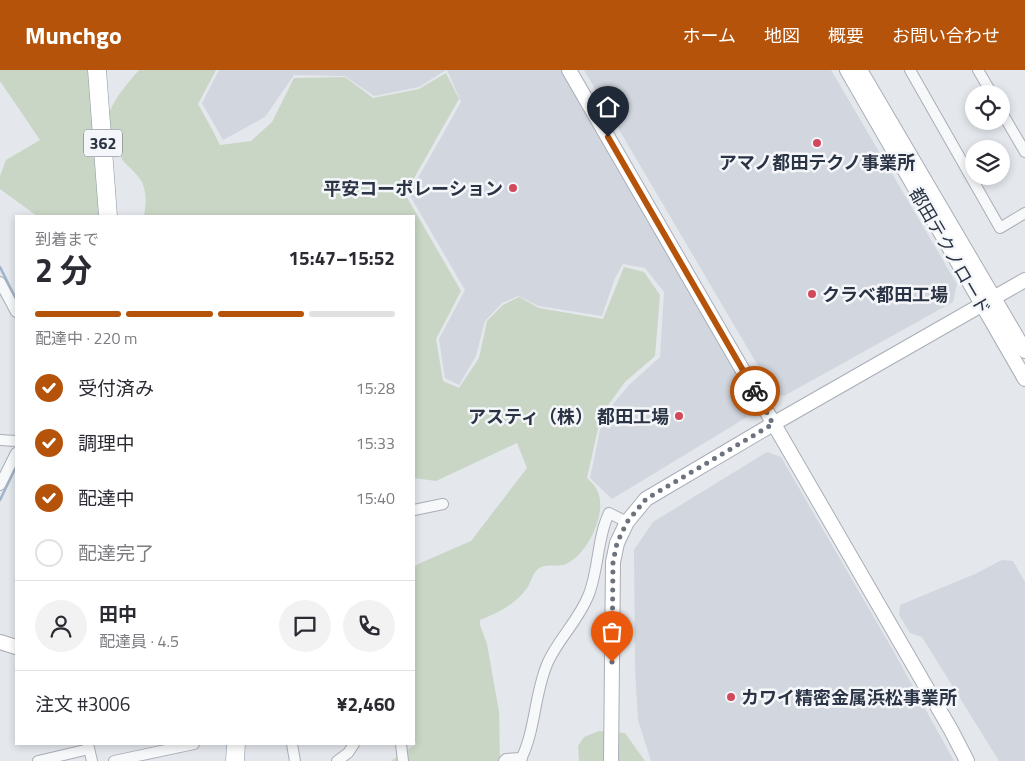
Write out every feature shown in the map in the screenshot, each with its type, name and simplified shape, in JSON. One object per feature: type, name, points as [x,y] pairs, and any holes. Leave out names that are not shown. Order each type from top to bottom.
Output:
[{"type":"highway","name":"362","points":[[97,70],[108,215]]},
{"type":"street","points":[[569,70],[951,730],[967,761]]},
{"type":"street","name":"都田テクノロード","points":[[847,70],[988,302],[1025,351]]},
{"type":"street","name":"都田テクノロード","points":[[860,70],[988,302],[1025,379]]},
{"type":"street","points":[[910,70],[1000,228],[1025,213]]},
{"type":"street","points":[[978,70],[987,85]]},
{"type":"street","points":[[1010,126],[1025,152]]},
{"type":"street","points":[[611,761],[613,562],[617,543],[627,522],[646,499],[1025,280]]},
{"type":"street","points":[[0,282],[15,310]]},
{"type":"street","points":[[0,440],[15,441]]},
{"type":"street","points":[[0,484],[4,468],[15,454]]},
{"type":"street","points":[[415,510],[443,504]]},
{"type":"street","points":[[504,761],[506,759],[521,759],[535,716],[548,663],[561,640],[579,617],[589,593],[603,524],[609,513],[627,522]]},
{"type":"street","points":[[0,642],[15,647]]},
{"type":"street","points":[[114,761],[189,745]]},
{"type":"street","points":[[292,745],[295,761]]},
{"type":"street","points":[[336,761],[348,753],[353,745]]},
{"type":"street","points":[[401,745],[403,761]]},
{"type":"street","points":[[38,761],[89,746],[93,761]]},
{"type":"shaded area","points":[[219,70],[446,70],[419,87],[374,96],[345,76],[294,75],[265,117],[223,140],[202,103]]},
{"type":"shaded area","points":[[447,70],[565,70],[757,402],[752,414],[612,499],[590,478],[603,416],[629,385],[660,357],[664,292],[645,268],[623,264],[615,278],[602,316],[539,306],[518,296],[502,303],[485,321],[476,356],[459,385],[445,378],[439,339],[465,290],[409,194],[461,102]]},
{"type":"shaded area","points":[[584,70],[831,70],[957,284],[953,302],[784,396],[774,393]]},
{"type":"shaded area","points":[[767,452],[781,457],[894,652],[954,761],[651,761],[638,720],[635,669],[634,550],[653,522]]},
{"type":"shaded area","points":[[1002,560],[1013,561],[1025,582],[1025,761],[999,761],[922,637],[910,633],[899,615],[900,605],[975,574]]},
{"type":"green space","points":[[0,70],[89,70],[104,215],[36,215],[0,189],[0,176],[6,160],[40,140],[0,81]]},
{"type":"green space","points":[[139,70],[216,70],[198,104],[220,145],[251,141],[272,122],[294,78],[345,77],[373,98],[419,89],[446,73],[459,99],[405,194],[461,291],[436,339],[443,381],[459,388],[479,358],[487,321],[503,305],[519,297],[539,308],[603,319],[624,267],[644,272],[660,295],[655,356],[625,382],[601,415],[587,478],[596,488],[600,499],[598,519],[589,541],[576,558],[568,563],[539,568],[530,584],[518,599],[500,611],[480,620],[487,644],[499,712],[500,761],[391,761],[416,744],[415,566],[471,541],[527,468],[517,443],[436,481],[415,478],[415,215],[144,215],[146,199],[144,186],[118,152],[111,130],[110,111],[123,89]]},
{"type":"green space","points":[[599,731],[625,733],[645,761],[579,761],[578,746],[584,737]]},
{"type":"waterway","points":[[0,267],[15,297]]},
{"type":"waterway","points":[[0,500],[15,469]]},
{"type":"way so far","points":[[612,662],[613,562],[617,543],[627,522],[646,499],[773,424],[755,391]]},
{"type":"place","name":"アマノ都田テクノ事業所","points":[[817,143]]},
{"type":"place","name":"平安コーポレーション","points":[[513,188]]},
{"type":"place","name":"クラベ都田工場","points":[[812,294]]},
{"type":"place","name":"アスティ（株） 都田工場","points":[[679,416]]},
{"type":"place","name":"カワイ精密金属浜松事業所","points":[[731,697]]},
{"type":"route","points":[[608,137],[755,391]]}]
